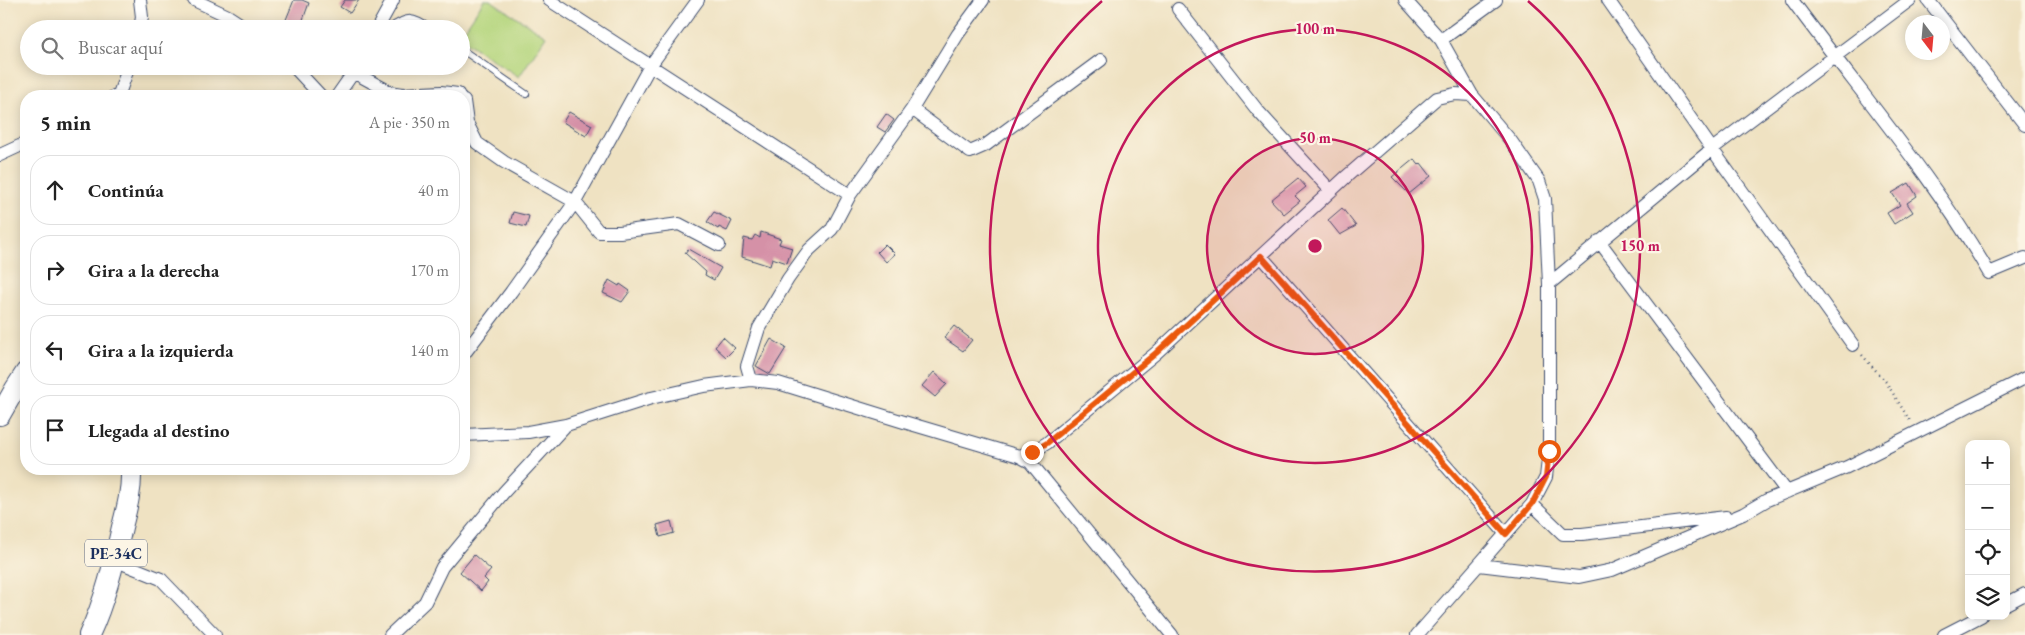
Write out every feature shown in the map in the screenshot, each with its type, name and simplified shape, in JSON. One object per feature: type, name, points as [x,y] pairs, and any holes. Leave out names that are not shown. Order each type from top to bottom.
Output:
[{"type":"main road","points":[[0,416],[20,381]]},
{"type":"main road","name":"PE-34C","points":[[89,635],[99,611],[114,560],[130,493],[131,475]]},
{"type":"street","points":[[140,0],[142,20]]},
{"type":"street","points":[[194,0],[234,20]]},
{"type":"street","points":[[382,20],[394,0]]},
{"type":"street","points":[[549,0],[850,195]]},
{"type":"street","points":[[470,346],[575,202],[650,66],[698,0]]},
{"type":"street","points":[[751,380],[747,366],[759,328],[788,280],[809,250],[832,229],[850,195],[912,108],[958,34],[983,0]]},
{"type":"street","points":[[1405,0],[1442,40],[1472,95],[1512,141],[1539,181],[1545,199],[1549,284],[1549,451],[1546,477],[1532,504],[1417,635]]},
{"type":"street","points":[[1442,40],[1496,0]]},
{"type":"street","points":[[1608,0],[1853,345]]},
{"type":"street","points":[[1792,0],[1964,232],[1989,273],[2025,258]]},
{"type":"street","points":[[1549,284],[1712,149],[1910,0]]},
{"type":"street","points":[[1928,0],[2025,125]]},
{"type":"street","points":[[1178,9],[1258,112],[1331,191]]},
{"type":"street","points":[[912,108],[970,152],[986,144],[1101,60]]},
{"type":"street","points":[[120,90],[126,75]]},
{"type":"street","points":[[302,75],[316,90]]},
{"type":"street","points":[[341,90],[352,75]]},
{"type":"street","points":[[365,75],[387,90]]},
{"type":"street","points":[[1019,456],[1032,452],[1047,443],[1156,353],[1331,191],[1437,98],[1455,94],[1472,95]]},
{"type":"street","points":[[470,129],[477,142],[504,162],[575,202],[599,232],[620,232],[679,224],[718,245]]},
{"type":"street","points":[[0,155],[20,146]]},
{"type":"street","points":[[1599,241],[1788,492]]},
{"type":"street","points":[[1261,256],[1506,534]]},
{"type":"street","points":[[1479,565],[1579,577],[1612,570],[1743,514],[1767,500],[1847,467],[2025,378]]},
{"type":"street","points":[[470,435],[528,432],[566,425],[652,398],[704,386],[751,380],[778,383],[1019,456],[1030,462],[1172,635]]},
{"type":"street","points":[[390,635],[425,602],[442,567],[504,492],[566,425]]},
{"type":"street","points":[[1532,504],[1563,534],[1614,531],[1743,514]]},
{"type":"street","points":[[114,560],[161,579],[215,635]]},
{"type":"street","points":[[2010,602],[2025,594]]},
{"type":"street","points":[[1944,635],[1973,620]]},
{"type":"lane","points":[[401,20],[413,18],[416,20]]},
{"type":"lane","points":[[470,55],[526,94]]},
{"type":"path","points":[[1853,345],[1886,382],[1917,433]]},
{"type":"green space","points":[[484,0],[490,0],[546,36],[519,77],[470,45],[470,21]]},
{"type":"building","points":[[294,0],[302,0],[309,3],[303,20],[286,20]]},
{"type":"building","points":[[345,0],[359,0],[350,13],[340,7]]},
{"type":"building","points":[[569,112],[592,125],[586,136],[563,122]]},
{"type":"building","points":[[886,114],[894,120],[885,132],[877,127]]},
{"type":"building","points":[[1414,159],[1419,165],[1421,163],[1431,176],[1409,194],[1392,177]]},
{"type":"building","points":[[1298,178],[1306,187],[1295,196],[1300,201],[1284,214],[1271,200]]},
{"type":"building","points":[[1909,183],[1917,196],[1907,203],[1913,212],[1894,224],[1887,213],[1900,205],[1892,193]]},
{"type":"building","points":[[1342,208],[1356,226],[1340,235],[1328,220]]},
{"type":"building","points":[[513,212],[529,216],[526,227],[510,223]]},
{"type":"building","points":[[714,212],[732,221],[727,231],[719,227],[718,229],[707,222]]},
{"type":"building","points":[[761,232],[781,239],[779,244],[792,248],[787,263],[772,258],[770,266],[742,257],[744,238],[752,240],[755,235],[760,238]]},
{"type":"building","points":[[885,244],[895,254],[886,262],[877,252]]},
{"type":"building","points":[[688,249],[721,268],[714,280],[705,275],[706,272],[685,253]]},
{"type":"building","points":[[609,280],[619,286],[620,284],[630,291],[622,302],[603,293]]},
{"type":"building","points":[[954,326],[972,340],[963,351],[944,338]]},
{"type":"building","points":[[723,337],[735,348],[726,357],[715,347]]},
{"type":"building","points":[[771,339],[786,348],[770,374],[756,366]]},
{"type":"building","points":[[934,372],[947,384],[935,397],[922,386]]},
{"type":"building","points":[[671,521],[674,533],[660,537],[657,525]]},
{"type":"building","points":[[474,555],[491,570],[484,578],[488,582],[481,591],[460,572]]},
{"type":"route","points":[[1032,452],[1047,443],[1156,353],[1261,256],[1506,534],[1532,504],[1546,477],[1549,451]]}]
